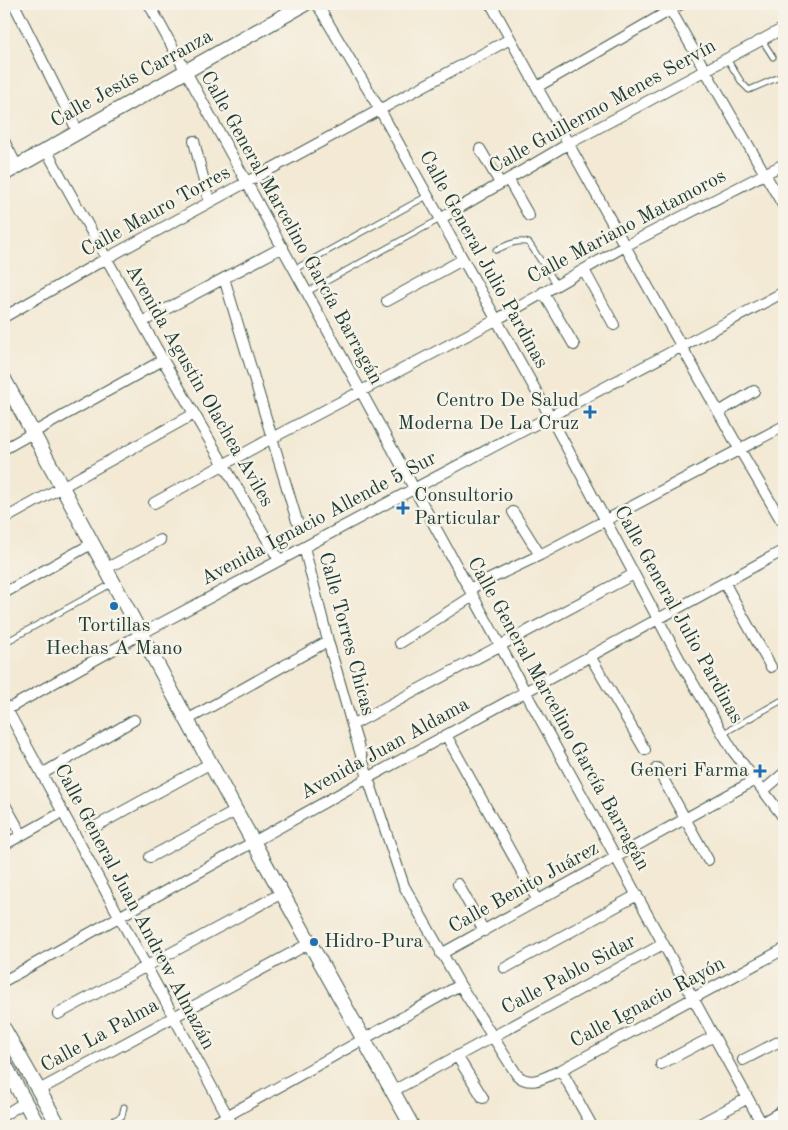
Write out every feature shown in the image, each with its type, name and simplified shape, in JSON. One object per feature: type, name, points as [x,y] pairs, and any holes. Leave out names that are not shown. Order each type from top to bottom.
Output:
[{"type":"street","points":[[14,4],[78,132]]},
{"type":"street","name":"Calle General Marcelino García Barragán","points":[[149,4],[762,1125]]},
{"type":"street","name":"Calle Jesús Carranza","points":[[4,174],[305,4]]},
{"type":"street","name":"Calle General Julio Pardinas","points":[[317,4],[380,110],[550,416],[658,620],[722,734],[784,818]]},
{"type":"street","points":[[491,4],[625,246],[784,525]]},
{"type":"street","points":[[536,87],[669,7],[681,4]]},
{"type":"street","points":[[669,7],[784,207]]},
{"type":"street","name":"Calle Guillermo Menes Servín","points":[[440,219],[568,144],[784,28]]},
{"type":"street","name":"Calle Mauro Torres","points":[[4,317],[106,258],[510,39]]},
{"type":"street","points":[[194,140],[209,202]]},
{"type":"street","points":[[4,141],[17,166]]},
{"type":"street","points":[[480,148],[529,216]]},
{"type":"street","name":"Avenida Agustin Olachea Aviles","points":[[46,150],[194,414],[279,560]]},
{"type":"street","name":"Calle Mariano Matamoros","points":[[154,504],[272,438],[496,320],[625,246],[784,164]]},
{"type":"street","points":[[142,322],[283,247]]},
{"type":"street","points":[[387,301],[462,260]]},
{"type":"street","points":[[584,270],[614,324]]},
{"type":"street","points":[[224,278],[297,521]]},
{"type":"street","points":[[543,292],[574,345]]},
{"type":"street","name":"Avenida Ignacio Allende 5 Sur","points":[[5,708],[784,292]]},
{"type":"street","points":[[4,449],[164,360]]},
{"type":"street","points":[[5,382],[107,568],[236,811],[412,1126]]},
{"type":"street","points":[[719,412],[754,391]]},
{"type":"street","points":[[4,519],[194,414]]},
{"type":"street","points":[[400,643],[471,593],[540,554],[784,426]]},
{"type":"street","points":[[513,512],[540,554]]},
{"type":"street","points":[[107,568],[160,540]]},
{"type":"street","points":[[4,593],[93,543]]},
{"type":"street","name":"Calle Torres Chicas","points":[[304,547],[352,725],[399,874],[410,900],[441,954],[517,1075],[526,1082]]},
{"type":"street","name":"Avenida Juan Aldama","points":[[4,980],[784,550]]},
{"type":"street","points":[[352,725],[634,574]]},
{"type":"street","points":[[725,584],[771,667]]},
{"type":"street","points":[[187,720],[328,641]]},
{"type":"street","points":[[590,656],[645,750]]},
{"type":"street","name":"Calle General Juan Andrew Almazán","points":[[5,708],[233,1126]]},
{"type":"street","points":[[42,774],[134,720]]},
{"type":"street","points":[[446,736],[538,901]]},
{"type":"street","points":[[91,829],[211,763]]},
{"type":"street","points":[[658,768],[708,860]]},
{"type":"street","points":[[763,790],[784,774]]},
{"type":"street","name":"Calle Benito Juárez","points":[[441,954],[755,780]]},
{"type":"street","points":[[4,803],[22,835]]},
{"type":"street","points":[[150,857],[236,811]]},
{"type":"street","points":[[4,845],[63,812]]},
{"type":"street","points":[[458,884],[484,930]]},
{"type":"street","points":[[58,1014],[282,893]]},
{"type":"street","points":[[505,968],[637,895]]},
{"type":"street","name":"Calle La Palma","points":[[40,1090],[310,943]]},
{"type":"street","name":"Calle Pablo Sidar","points":[[393,1091],[663,944]]},
{"type":"street","name":"Calle Ignacio Rayón","points":[[526,1082],[539,1080],[562,1070],[784,949]]},
{"type":"street","points":[[208,1126],[460,985]]},
{"type":"street","points":[[4,1029],[59,1126]]},
{"type":"street","points":[[661,1064],[714,1036]]},
{"type":"street","points":[[743,1060],[784,1039]]},
{"type":"street","points":[[457,1056],[483,1098]]},
{"type":"street","points":[[5,1069],[38,1126]]},
{"type":"street","points":[[562,1070],[592,1126]]},
{"type":"street","points":[[696,1126],[748,1098]]},
{"type":"street","points":[[4,1115],[25,1102]]},
{"type":"street","points":[[762,1125],[784,1110]]},
{"type":"lane","points":[[762,40],[773,57]]},
{"type":"lane","points":[[727,58],[742,83],[749,90],[783,73]]},
{"type":"lane","points":[[295,269],[427,196]]},
{"type":"lane","points":[[307,292],[440,219]]},
{"type":"lane","points":[[496,250],[523,240],[529,243],[557,284]]},
{"type":"lane","points":[[4,643],[114,582]]},
{"type":"lane","points":[[722,734],[784,699]]},
{"type":"lane","points":[[103,1126],[122,1116],[124,1107]]},
{"type":"place","name":"Centro De Salud Moderna De La Cruz","points":[[590,412]]},
{"type":"place","name":"Consultorio Particular","points":[[403,508]]},
{"type":"place","name":"Tortillas Hechas A Mano","points":[[114,606]]},
{"type":"place","name":"Generi Farma","points":[[760,771]]},
{"type":"place","name":"Hidro-Pura","points":[[314,942]]}]
